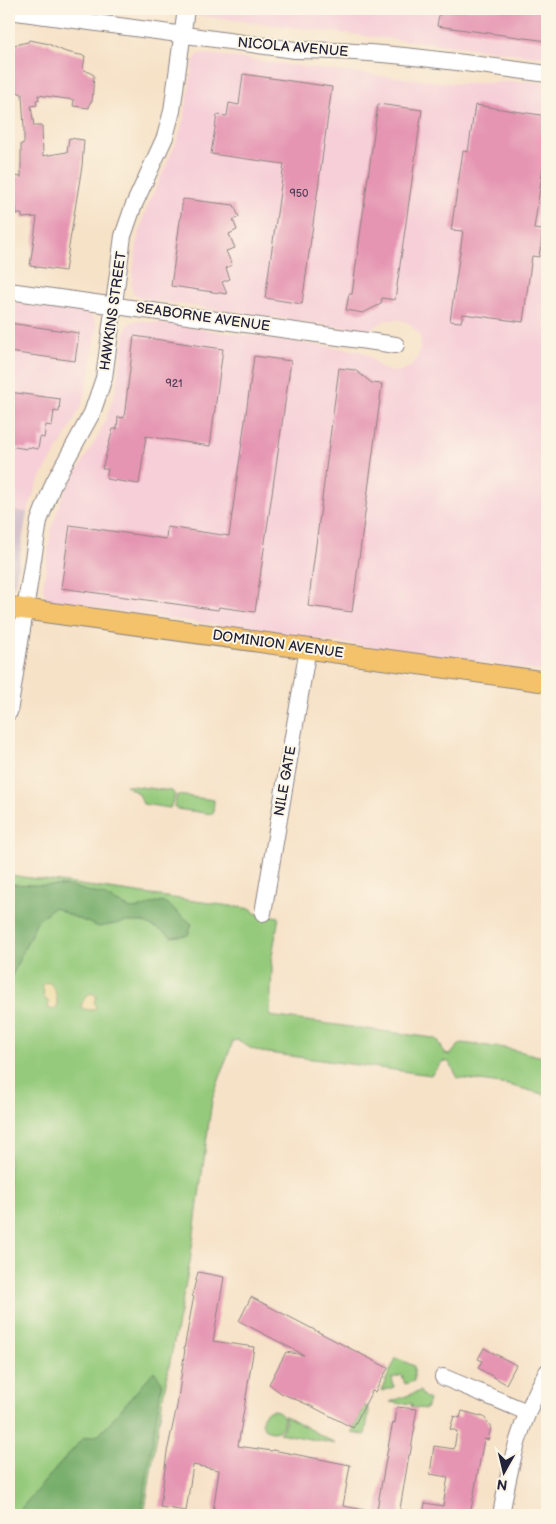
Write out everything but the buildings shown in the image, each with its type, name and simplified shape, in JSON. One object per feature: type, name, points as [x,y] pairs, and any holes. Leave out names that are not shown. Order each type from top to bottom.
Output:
[{"type":"main road","name":"DOMINION AVENUE","points":[[17,608],[547,682]]},
{"type":"street","name":"HAWKINS STREET","points":[[9,712],[17,608],[35,546],[42,513],[54,482],[92,414],[104,378],[123,236],[164,137],[172,111],[186,9]]},
{"type":"street","name":"NICOLA AVENUE","points":[[9,11],[295,50],[336,51],[466,63],[547,74]]},
{"type":"street","name":"SEABORNE AVENUE","points":[[9,291],[396,344]]},
{"type":"street","name":"NILE GATE","points":[[263,913],[308,648]]},
{"type":"street","points":[[502,1515],[512,1459],[527,1412],[547,1372]]},
{"type":"street","points":[[443,1377],[527,1412]]},
{"type":"shaded area","points":[[144,9],[547,9],[547,57],[323,31]]},
{"type":"shaded area","points":[[201,53],[319,69],[461,84],[530,81],[547,83],[547,672],[60,603],[48,600],[45,596],[43,588],[52,526],[63,495],[97,438],[106,419],[115,393],[125,333],[131,322],[144,321],[360,351],[368,355],[381,368],[391,372],[401,371],[411,366],[420,350],[421,341],[418,333],[409,323],[401,320],[386,320],[372,329],[360,330],[143,299],[133,293],[131,286],[143,219],[177,141],[185,115],[193,63]]},
{"type":"shaded area","points":[[9,302],[85,313],[93,317],[97,326],[91,369],[82,404],[38,482],[27,512],[9,510]]},
{"type":"shaded area","points":[[9,510],[27,512],[15,584],[9,592]]},
{"type":"green space","points":[[125,785],[172,791],[175,795],[170,808],[143,804],[139,794]]},
{"type":"green space","points":[[177,795],[214,800],[213,814],[176,809],[174,807]]},
{"type":"green space","points":[[9,875],[252,909],[254,913],[279,917],[271,961],[270,1016],[433,1038],[438,1040],[445,1054],[450,1055],[461,1043],[506,1048],[547,1058],[547,1095],[508,1085],[458,1078],[449,1062],[443,1061],[431,1075],[261,1052],[250,1048],[238,1040],[233,1041],[212,1100],[190,1262],[163,1397],[144,1515],[9,1515]]},
{"type":"green space","points":[[9,884],[69,886],[103,895],[131,909],[141,908],[156,902],[166,903],[192,924],[188,935],[172,937],[142,922],[125,922],[99,927],[54,907],[37,921],[9,982]]},
{"type":"green space","points":[[396,1358],[414,1366],[414,1381],[405,1384],[402,1375],[392,1378],[394,1387],[381,1391]]},
{"type":"green space","points":[[154,1371],[162,1382],[141,1515],[15,1515],[83,1438],[99,1435]]},
{"type":"green space","points":[[420,1391],[429,1400],[426,1409],[411,1407],[412,1404],[390,1402]]},
{"type":"green space","points":[[366,1405],[369,1411],[365,1435],[351,1433]]},
{"type":"green space","points":[[273,1410],[281,1413],[284,1421],[281,1429],[273,1432],[265,1429],[262,1421],[265,1413]]},
{"type":"green space","points":[[284,1415],[336,1444],[279,1433],[285,1425]]},
{"type":"sand","points":[[47,982],[55,992],[57,1007],[54,1009],[48,1009],[49,1002],[43,997],[42,986]]},
{"type":"sand","points":[[91,993],[97,996],[94,1002],[96,1008],[92,1010],[83,1009],[81,1006],[83,1002]]}]
